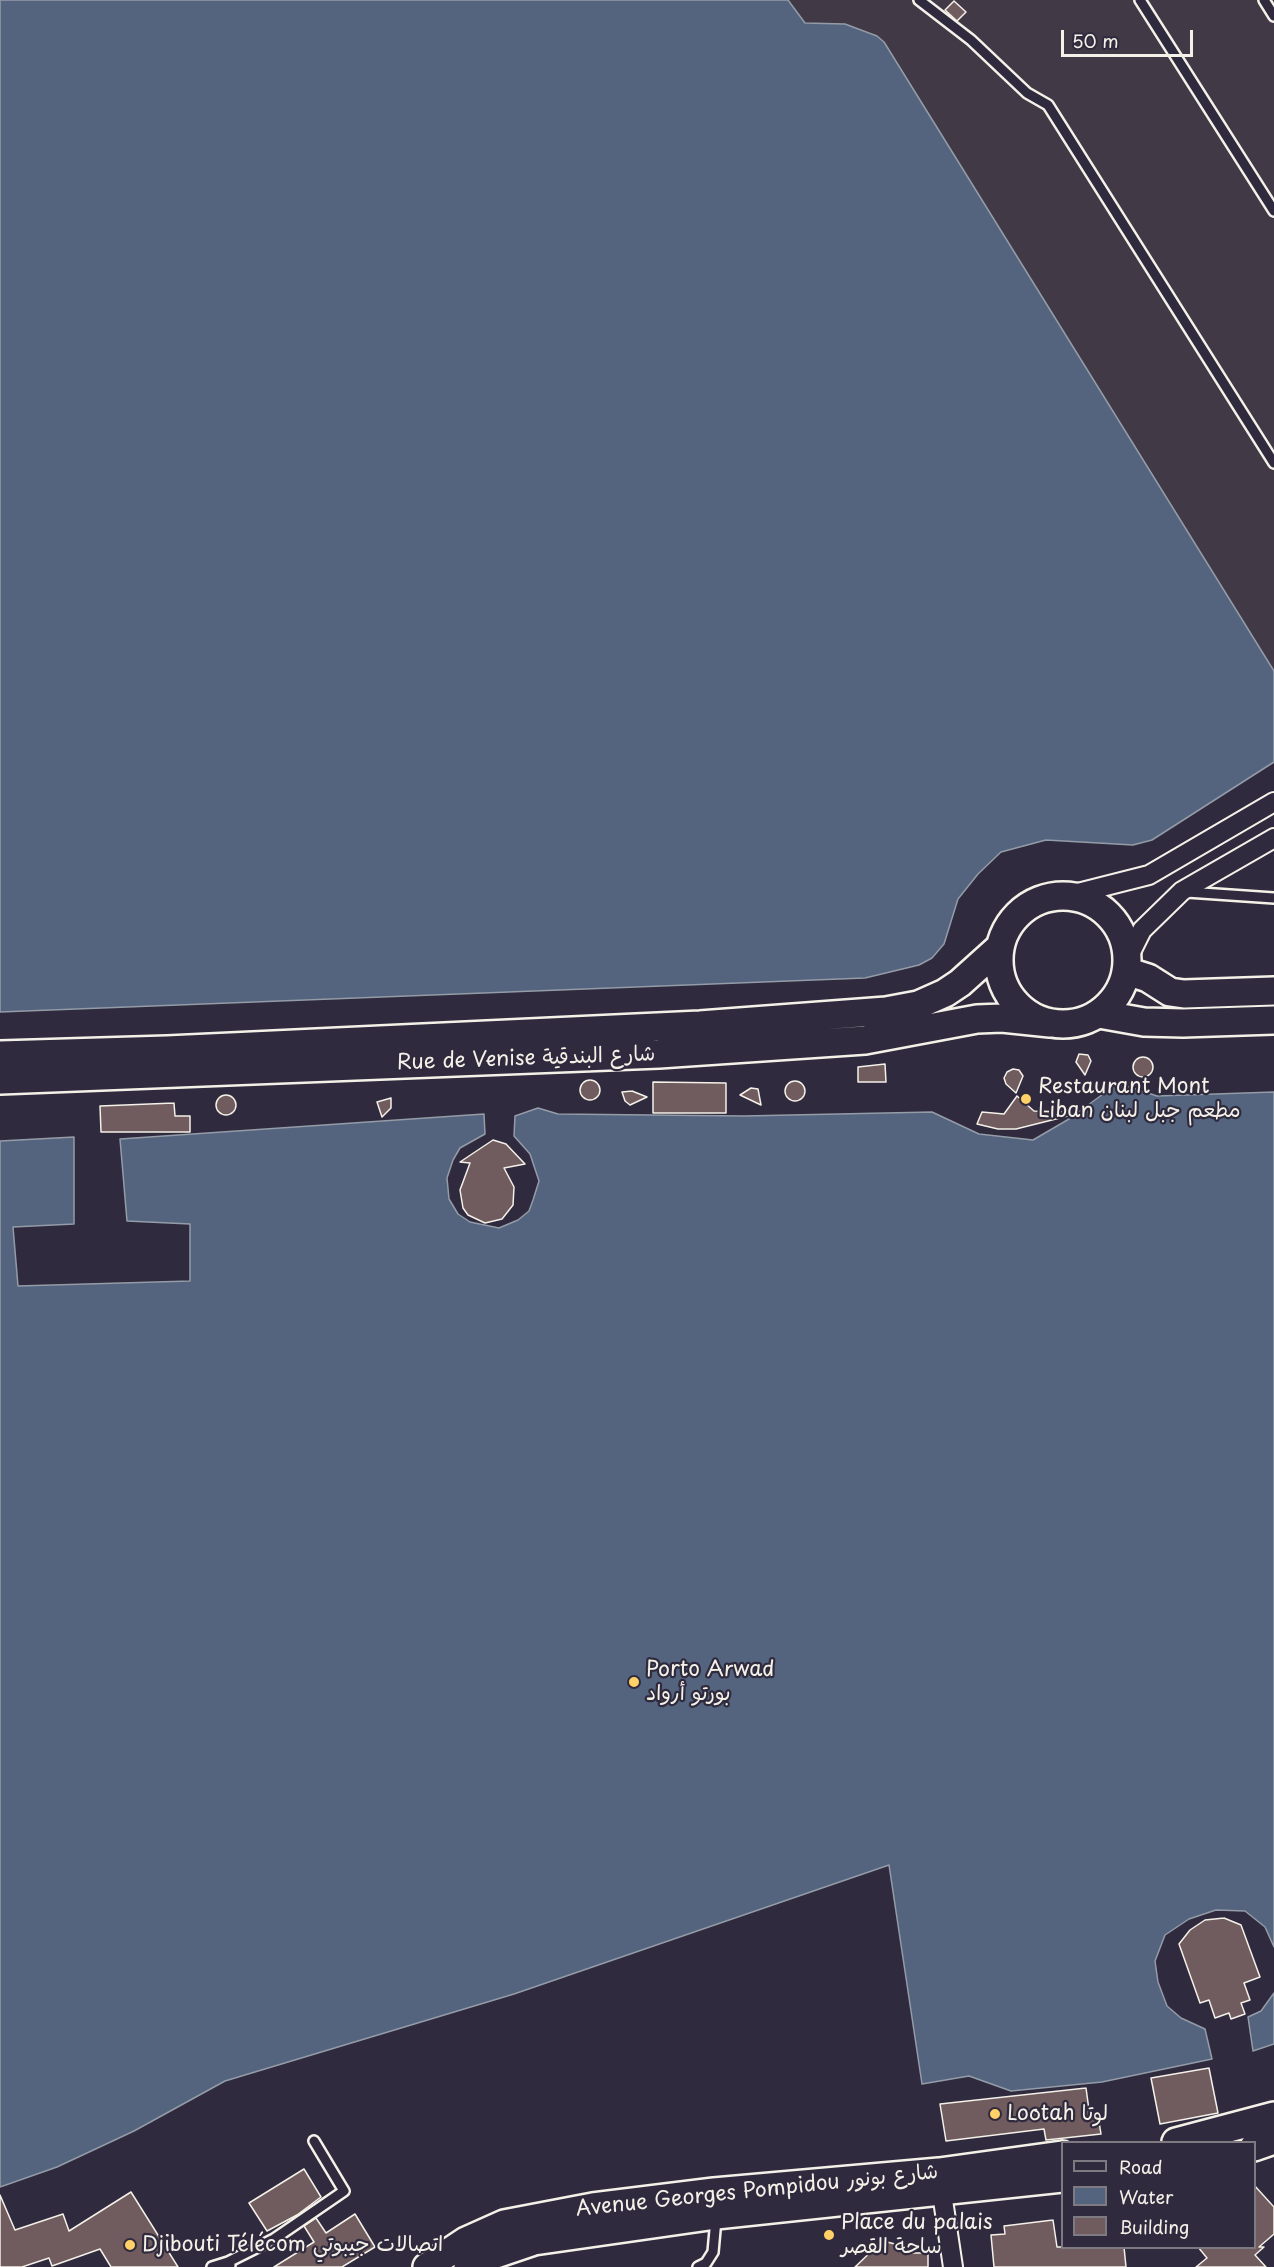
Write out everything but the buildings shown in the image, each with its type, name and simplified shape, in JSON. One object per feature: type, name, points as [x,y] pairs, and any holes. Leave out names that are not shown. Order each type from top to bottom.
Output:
[{"type":"main road","points":[[1066,896],[1096,906],[1109,916],[1119,929],[1126,966],[1116,995],[1099,1014],[1083,1021],[1050,1023],[1031,1016],[1015,1003],[1004,986],[999,967],[1000,947],[1007,928],[1018,914],[1032,903],[1048,897],[1066,896]]},
{"type":"main road","name":"Rue de Venise شارع البندقية","points":[[0,1055],[167,1050],[700,1025],[886,1011],[918,1005],[945,993],[973,972],[1000,947]]},
{"type":"main road","points":[[1126,966],[1170,993],[1274,991]]},
{"type":"main road","points":[[1099,1014],[1144,1022],[1173,1023],[1274,1020]]},
{"type":"main road","name":"Rue de Venise شارع البندقية","points":[[0,1080],[659,1054],[865,1040],[917,1033],[977,1019],[1002,1018],[1050,1023]]},
{"type":"main road","points":[[1180,2141],[1274,2116]]},
{"type":"main road","points":[[1256,2146],[1274,2140]]},
{"type":"main road","name":"Avenue Georges Pompidou شارع بونور","points":[[941,2182],[1061,2155]]},
{"type":"main road","name":"Avenue Georges Pompidou شارع بونور","points":[[427,2267],[466,2241],[508,2236],[593,2207],[715,2203],[941,2182],[1061,2178]]},
{"type":"main road","name":"Avenue Georges Pompidou شارع بونور","points":[[468,2267],[508,2236]]},
{"type":"street","points":[[1066,896],[1149,875],[1274,802]]},
{"type":"street","points":[[1126,966],[1142,930],[1182,891],[1274,838]]},
{"type":"street","points":[[941,2182],[953,2267]]},
{"type":"lane","points":[[920,0],[971,40],[1027,93],[1048,105],[1274,463]]},
{"type":"lane","points":[[1140,0],[1274,211]]},
{"type":"lane","points":[[1264,0],[1274,16]]},
{"type":"lane","points":[[1182,891],[1274,898]]},
{"type":"lane","points":[[212,2267],[229,2265],[274,2239],[344,2192],[314,2140]]},
{"type":"lane","points":[[698,2267],[706,2263],[712,2252],[715,2203]]},
{"type":"shaded area","points":[[789,0],[1274,0],[1274,671],[884,42],[869,32],[845,24],[805,23]]},
{"type":"water","points":[[0,0],[788,0],[805,23],[845,24],[877,36],[884,42],[1274,671],[1274,762],[1152,840],[1133,845],[1046,840],[1001,852],[978,874],[958,899],[944,944],[932,958],[919,965],[865,978],[0,1012]]},
{"type":"water","points":[[1118,1083],[1157,1096],[1274,1092],[1274,1947],[1265,1927],[1245,1911],[1216,1910],[1189,1919],[1165,1935],[1155,1961],[1158,1982],[1167,2006],[1181,2018],[1205,2029],[1212,2059],[1102,2082],[1011,2091],[969,2076],[922,2084],[889,1865],[514,1994],[225,2081],[134,2131],[57,2167],[0,2187],[0,1141],[74,1137],[74,1224],[13,1227],[18,1286],[190,1281],[190,1224],[127,1221],[120,1139],[484,1114],[485,1134],[460,1148],[453,1160],[447,1178],[449,1199],[458,1214],[470,1222],[499,1228],[518,1220],[529,1211],[533,1200],[539,1181],[530,1154],[514,1136],[515,1116],[538,1108],[558,1114],[744,1116],[932,1112],[979,1134],[1033,1140],[1069,1119]]},
{"type":"water","points":[[1274,1993],[1274,2044],[1253,2051],[1248,2017],[1261,2011]]},
{"type":"place","name":"Restaurant Mont Liban مطعم جبل لبنان","points":[[1026,1099]]},
{"type":"place","name":"Porto Arwad بورتو أرواد","points":[[634,1682]]},
{"type":"place","name":"Lootah لوتا","points":[[995,2114]]},
{"type":"place","name":"Place du palais ساحة القصر","points":[[829,2235]]},
{"type":"place","name":"Djibouti Télécom اتصالات جيبوتي","points":[[130,2245]]}]
